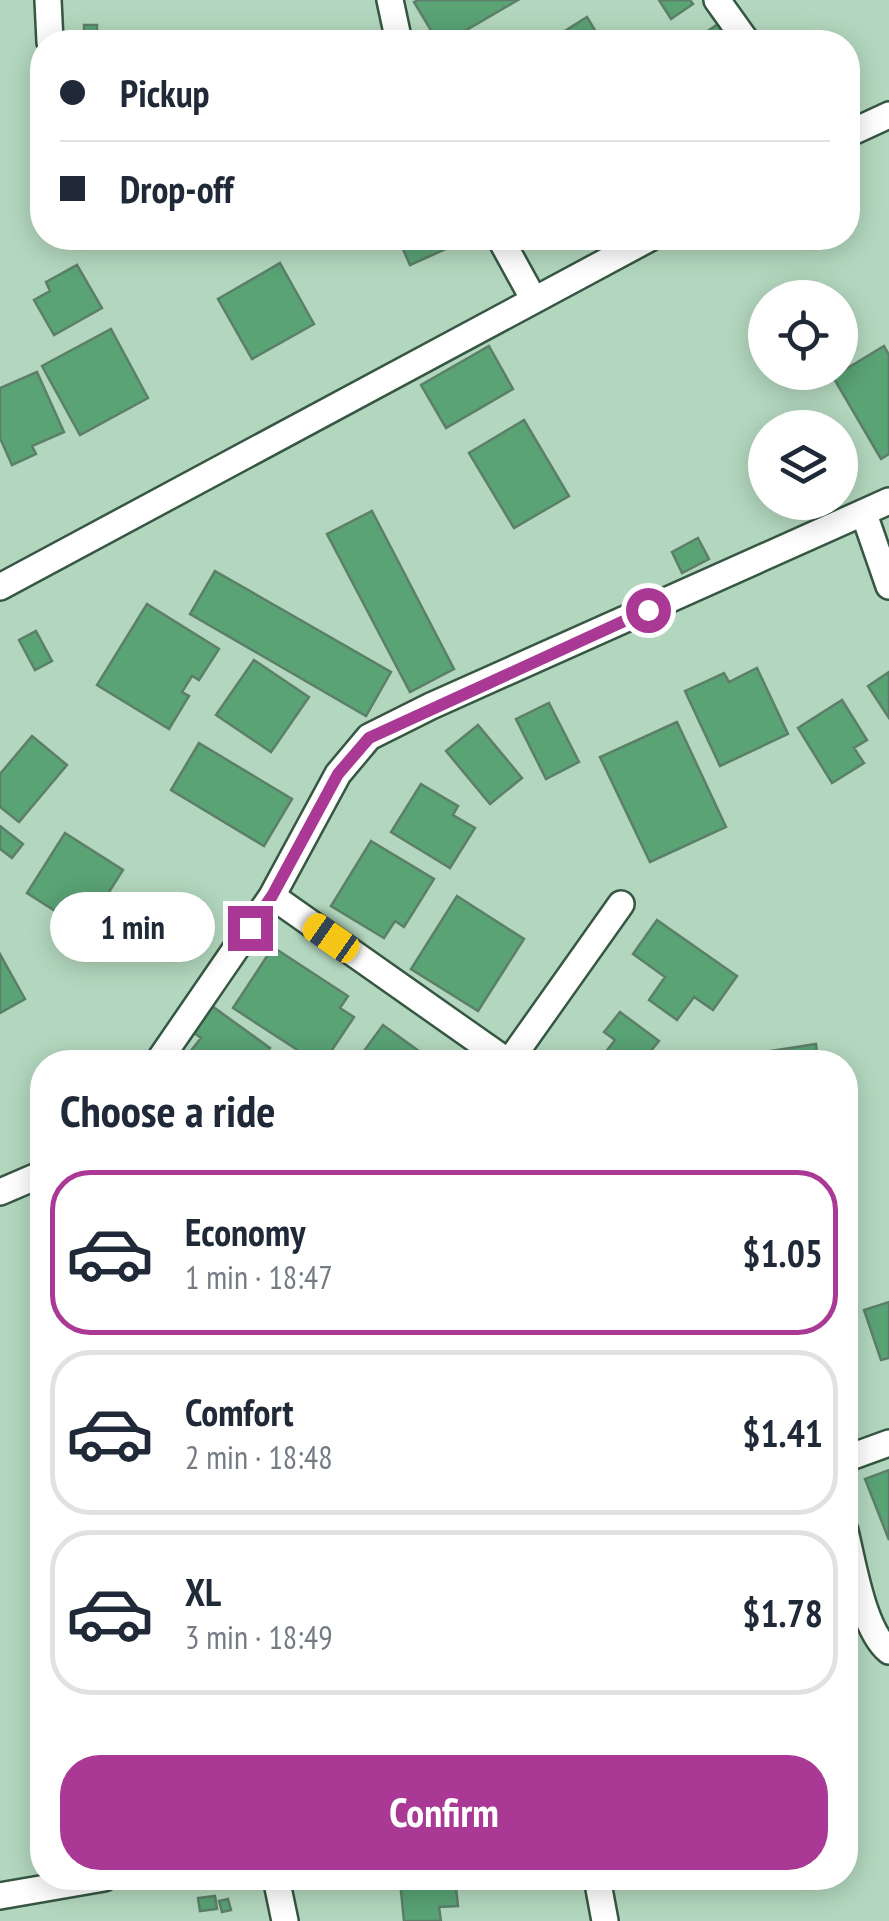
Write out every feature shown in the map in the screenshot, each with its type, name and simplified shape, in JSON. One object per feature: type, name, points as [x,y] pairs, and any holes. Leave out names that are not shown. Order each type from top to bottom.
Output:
[{"type":"street","points":[[48,0],[49,30]]},
{"type":"street","points":[[390,0],[396,30]]},
{"type":"street","points":[[717,0],[738,30]]},
{"type":"street","points":[[860,128],[889,115]]},
{"type":"street","points":[[507,250],[534,300]]},
{"type":"street","points":[[0,586],[628,250]]},
{"type":"street","points":[[166,1050],[272,896],[338,774],[369,738],[431,706],[889,501]]},
{"type":"street","points":[[864,514],[889,586]]},
{"type":"street","points":[[272,896],[491,1050]]},
{"type":"street","points":[[517,1050],[620,904]]},
{"type":"street","points":[[0,1192],[30,1179]]},
{"type":"street","points":[[858,1454],[889,1443]]},
{"type":"street","points":[[858,1585],[881,1644],[889,1650]]},
{"type":"street","points":[[0,1896],[35,1890]]},
{"type":"street","points":[[278,1890],[284,1921]]},
{"type":"street","points":[[599,1890],[604,1921]]},
{"type":"building","points":[[518,0],[467,30],[431,30],[414,2]]},
{"type":"building","points":[[659,0],[690,0],[693,4],[671,19]]},
{"type":"building","points":[[587,17],[595,30],[567,30]]},
{"type":"building","points":[[721,22],[726,30],[709,30]]},
{"type":"building","points":[[84,25],[97,25],[97,30],[84,30]]},
{"type":"building","points":[[403,250],[444,250],[410,265]]},
{"type":"building","points":[[280,263],[314,324],[252,359],[218,299]]},
{"type":"building","points":[[77,265],[102,308],[54,335],[34,300],[50,291],[46,282]]},
{"type":"building","points":[[111,329],[148,398],[80,435],[42,366]]},
{"type":"building","points":[[489,346],[513,389],[446,428],[421,385]]},
{"type":"building","points":[[884,346],[889,355],[889,454],[881,459],[858,420],[858,410],[852,410],[841,390],[858,390],[858,362]]},
{"type":"building","points":[[37,372],[64,432],[32,446],[36,454],[12,465],[0,438],[0,388]]},
{"type":"building","points":[[524,420],[569,496],[514,528],[469,453]]},
{"type":"building","points":[[372,511],[454,669],[410,692],[327,534]]},
{"type":"building","points":[[698,538],[709,559],[682,573],[672,552]]},
{"type":"building","points":[[215,571],[391,672],[366,716],[190,614]]},
{"type":"building","points":[[147,604],[219,649],[199,680],[192,676],[182,692],[189,696],[169,729],[97,685]]},
{"type":"building","points":[[36,631],[52,661],[35,670],[19,640]]},
{"type":"building","points":[[254,660],[309,697],[271,752],[216,715]]},
{"type":"building","points":[[757,668],[788,734],[720,766],[685,691],[724,673],[729,682]]},
{"type":"building","points":[[889,672],[889,718],[868,686]]},
{"type":"building","points":[[842,700],[867,740],[854,748],[864,763],[832,783],[798,728]]},
{"type":"building","points":[[549,703],[579,762],[546,779],[516,719]]},
{"type":"building","points":[[677,722],[726,827],[650,862],[600,757]]},
{"type":"building","points":[[478,725],[522,778],[490,804],[446,751]]},
{"type":"building","points":[[32,736],[67,765],[19,822],[0,807],[0,774]]},
{"type":"building","points":[[199,743],[292,799],[264,846],[171,790]]},
{"type":"building","points":[[421,784],[458,806],[453,815],[475,828],[450,868],[391,832]]},
{"type":"building","points":[[0,826],[23,844],[12,858],[0,849]]},
{"type":"building","points":[[65,833],[123,870],[85,930],[27,893]]},
{"type":"building","points":[[371,841],[434,879],[404,927],[395,921],[384,938],[331,906]]},
{"type":"building","points":[[457,896],[524,939],[478,1011],[411,969]]},
{"type":"building","points":[[657,920],[737,976],[713,1010],[694,997],[677,1020],[649,1000],[665,977],[633,954]]},
{"type":"building","points":[[273,947],[348,996],[340,1008],[354,1017],[332,1050],[298,1050],[233,1008]]},
{"type":"building","points":[[0,954],[25,999],[0,1013]]},
{"type":"building","points":[[212,1006],[270,1048],[192,1050],[201,1038],[193,1032]]},
{"type":"building","points":[[620,1012],[659,1041],[652,1050],[607,1050],[615,1040],[604,1032]]},
{"type":"building","points":[[383,1025],[417,1050],[365,1050]]},
{"type":"building","points":[[816,1044],[817,1050],[777,1050]]},
{"type":"building","points":[[889,1302],[889,1358],[881,1360],[864,1310]]},
{"type":"building","points":[[889,1470],[889,1540],[865,1479]]},
{"type":"building","points":[[401,1890],[456,1890],[458,1906],[439,1907],[441,1921],[404,1921]]},
{"type":"building","points":[[215,1896],[217,1909],[200,1911],[198,1898]]},
{"type":"building","points":[[228,1899],[231,1910],[222,1912],[219,1901]]},
{"type":"route","points":[[250,928],[272,896],[338,774],[369,738],[431,706],[648,610]]}]
